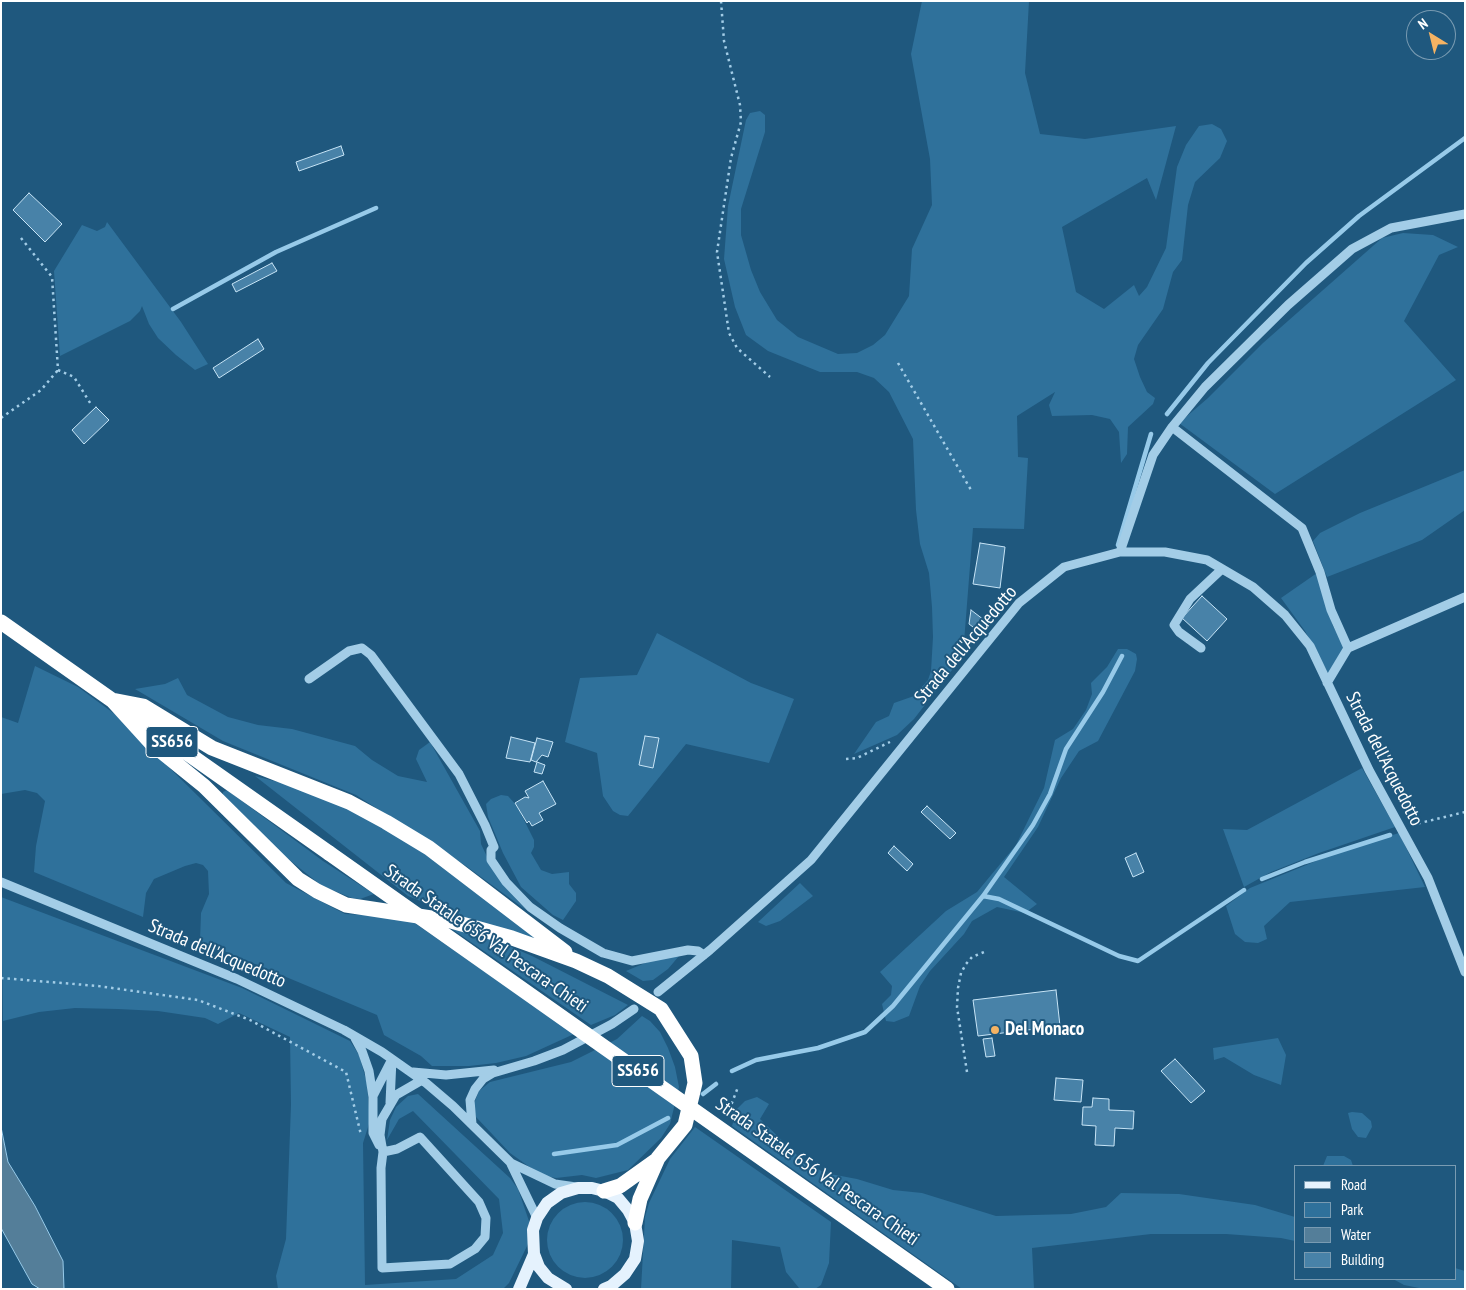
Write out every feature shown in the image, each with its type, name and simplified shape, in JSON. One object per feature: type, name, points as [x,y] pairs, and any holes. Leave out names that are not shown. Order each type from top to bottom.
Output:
[{"type":"highway","name":"Strada Statale 656 Val Pescara-Chieti","points":[[1,622],[948,1289]]},
{"type":"highway","points":[[112,700],[143,706],[212,748],[349,802],[386,822],[429,848],[576,961]]},
{"type":"highway","points":[[112,700],[152,744],[204,786],[298,879],[317,891],[346,905],[452,921],[512,938],[576,961],[608,976],[661,1009],[691,1056],[695,1083],[685,1125],[658,1158],[620,1186],[604,1191]]},
{"type":"highway","points":[[635,1223],[640,1198],[658,1158]]},
{"type":"main road","points":[[557,1288],[539,1267],[534,1254],[533,1230],[537,1218],[547,1203],[561,1193],[578,1188],[604,1191],[618,1198],[628,1210],[635,1223],[638,1241],[634,1259],[625,1274],[611,1286],[604,1289]]},
{"type":"main road","points":[[519,1289],[534,1254]]},
{"type":"street","points":[[1120,552],[1153,455],[1172,427],[1205,388],[1288,305],[1352,249],[1391,228],[1465,214]]},
{"type":"street","points":[[1172,427],[1302,528],[1320,572],[1330,610],[1348,648]]},
{"type":"street","name":"Strada dell'Acquedotto","points":[[658,992],[704,955],[811,860],[903,744],[1019,604],[1064,567],[1120,552],[1165,552],[1207,560],[1253,587],[1285,615],[1310,646],[1369,770],[1428,878],[1465,972]]},
{"type":"street","points":[[1200,648],[1179,632],[1174,625],[1190,599],[1222,569]]},
{"type":"street","points":[[1327,684],[1348,648],[1465,597]]},
{"type":"street","points":[[309,679],[349,651],[362,648],[371,655],[459,774],[494,847],[491,850],[491,860],[506,882],[530,907],[560,928],[603,953],[632,961],[688,950],[698,951],[704,955]]},
{"type":"street","name":"Strada dell'Acquedotto","points":[[1,882],[237,979],[353,1035],[392,1059],[422,1080],[472,1124],[511,1164],[537,1218]]},
{"type":"street","name":"Strada dell'Acquedotto","points":[[472,1124],[469,1113],[470,1100],[475,1089],[483,1080],[504,1069],[563,1050],[612,1024],[634,1009]]},
{"type":"street","points":[[353,1035],[362,1051],[369,1071],[373,1097],[373,1133],[383,1152]]},
{"type":"street","points":[[373,1097],[392,1059]]},
{"type":"street","points":[[390,1103],[392,1059]]},
{"type":"street","name":"Strada dell'Acquedotto","points":[[411,1072],[446,1075],[504,1069]]},
{"type":"street","points":[[383,1152],[397,1149],[420,1138],[478,1202],[486,1218],[484,1237],[476,1249],[450,1264],[382,1268],[381,1168],[383,1152],[380,1136],[382,1119],[390,1103],[404,1089],[422,1080]]},
{"type":"street","name":"Strada dell'Acquedotto","points":[[511,1164],[555,1184],[578,1188]]},
{"type":"path","points":[[721,1],[724,41],[740,105],[741,122],[731,158],[717,252],[729,333],[736,348],[770,377]]},
{"type":"path","points":[[1,418],[41,390],[58,370],[52,277],[21,238]]},
{"type":"path","points":[[898,362],[971,490]]},
{"type":"path","points":[[58,370],[74,377],[92,406]]},
{"type":"path","points":[[846,759],[857,758],[894,741],[903,744]]},
{"type":"path","points":[[1402,829],[1441,816],[1465,812]]},
{"type":"path","points":[[967,1072],[957,1007],[958,988],[961,973],[966,964],[972,957],[984,952]]},
{"type":"path","points":[[1,978],[98,986],[198,1000],[250,1020],[346,1072],[362,1141]]},
{"type":"path","points":[[725,1124],[738,1087]]},
{"type":"green space","points":[[922,1],[1029,1],[1025,73],[1040,134],[1085,139],[1176,126],[1156,200],[1147,178],[1062,227],[1076,292],[1104,309],[1134,285],[1139,296],[1147,287],[1166,248],[1177,167],[1186,145],[1199,126],[1212,124],[1221,129],[1227,141],[1220,158],[1195,182],[1188,205],[1182,260],[1173,272],[1163,309],[1138,345],[1134,359],[1147,392],[1155,398],[1153,404],[1128,427],[1127,454],[1121,463],[1119,432],[1110,419],[1092,415],[1052,416],[1049,405],[1055,392],[1017,416],[1018,457],[1028,458],[1024,529],[973,528],[964,642],[954,651],[952,670],[914,719],[897,735],[854,754],[876,722],[889,716],[894,703],[914,696],[928,680],[931,671],[932,607],[929,573],[920,544],[916,510],[913,439],[889,392],[874,378],[857,372],[820,372],[768,351],[746,335],[735,307],[724,259],[728,206],[746,120],[750,113],[760,111],[765,115],[765,132],[741,209],[741,235],[751,270],[760,292],[777,320],[798,337],[838,354],[857,353],[873,345],[885,335],[909,296],[912,249],[932,205],[930,159],[911,54]]},
{"type":"green space","points":[[107,222],[181,322],[208,364],[195,370],[176,355],[158,338],[149,324],[142,306],[140,311],[130,321],[60,356],[54,271],[82,225],[97,231],[105,227]]},
{"type":"green space","points":[[1403,233],[1433,235],[1458,247],[1439,255],[1404,321],[1456,380],[1275,494],[1179,423],[1208,398],[1263,343],[1382,238]]},
{"type":"green space","points":[[1465,470],[1465,510],[1422,540],[1327,577],[1313,541],[1320,533],[1360,513]]},
{"type":"green space","points":[[1317,573],[1333,626],[1344,647],[1328,674],[1305,631],[1281,598]]},
{"type":"green space","points":[[657,633],[751,683],[794,699],[769,763],[686,744],[628,816],[620,815],[613,811],[603,796],[597,753],[565,742],[580,678],[637,675]]},
{"type":"green space","points":[[1118,649],[1127,649],[1136,654],[1135,671],[1098,741],[1079,751],[1061,778],[1038,827],[1004,877],[1037,904],[1025,913],[997,907],[972,921],[964,934],[930,971],[920,986],[909,1016],[894,1022],[886,1021],[882,1004],[891,995],[892,986],[880,972],[946,911],[977,892],[1016,845],[1044,788],[1055,740],[1073,729],[1086,710],[1092,694],[1091,683],[1107,667]]},
{"type":"green space","points":[[35,666],[78,687],[116,715],[286,883],[345,914],[406,917],[574,1034],[526,1056],[496,1063],[469,1066],[432,1066],[421,1056],[384,1035],[377,1015],[200,941],[201,913],[209,894],[208,871],[203,865],[196,863],[185,866],[154,879],[146,893],[143,917],[34,872],[36,846],[45,801],[37,793],[25,790],[1,794],[1,717],[18,723]]},
{"type":"green space","points":[[178,678],[187,695],[228,717],[258,725],[292,729],[355,746],[372,760],[398,776],[427,782],[416,759],[419,750],[430,742],[480,831],[481,844],[490,863],[506,888],[526,910],[466,866],[356,795],[223,741],[135,689],[165,684]]},
{"type":"green space","points":[[1362,768],[1395,827],[1271,872],[1244,887],[1223,829],[1247,830]]},
{"type":"green space","points":[[255,776],[290,785],[336,801],[389,830],[437,861],[542,941],[472,922],[408,896]]},
{"type":"green space","points":[[227,790],[323,861],[374,894],[360,899],[352,898],[322,886],[267,842],[223,797],[223,792]]},
{"type":"green space","points":[[501,795],[508,796],[517,806],[534,840],[534,847],[531,853],[541,870],[552,874],[569,872],[569,884],[576,893],[576,901],[563,920],[553,915],[521,887],[503,853],[488,817],[486,804],[491,799]]},
{"type":"green space","points":[[1399,833],[1425,887],[1290,902],[1264,926],[1267,939],[1258,943],[1245,942],[1235,934],[1226,906],[1250,888],[1343,850]]},
{"type":"green space","points":[[800,883],[813,896],[780,921],[766,926],[758,922]]},
{"type":"green space","points":[[1,897],[242,988],[350,1041],[359,1055],[367,1083],[369,1109],[369,1124],[363,1143],[365,1285],[456,1279],[493,1255],[503,1233],[499,1199],[413,1111],[399,1119],[387,1140],[390,1120],[396,1107],[408,1096],[418,1094],[510,1178],[518,1189],[530,1224],[528,1244],[509,1283],[503,1289],[278,1289],[276,1276],[286,1239],[291,1105],[290,1037],[239,1013],[218,1024],[205,1018],[158,1011],[75,1008],[39,1012],[3,1021]]},
{"type":"green space","points":[[449,927],[486,936],[532,956],[628,1005],[615,1015],[591,1025]]},
{"type":"green space","points":[[679,956],[668,969],[653,980],[643,981],[626,971],[657,958]]},
{"type":"green space","points":[[642,1016],[650,1021],[660,1032],[675,1067],[679,1087],[670,1124],[661,1138],[628,1170],[596,1178],[582,1175],[556,1178],[545,1176],[510,1153],[476,1117],[473,1106],[479,1091],[490,1082],[571,1062],[617,1039]]},
{"type":"green space","points":[[1278,1038],[1286,1055],[1281,1085],[1254,1075],[1224,1057],[1214,1060],[1213,1048]]},
{"type":"green space","points":[[757,1097],[769,1104],[760,1119],[801,1159],[825,1173],[857,1179],[893,1190],[922,1193],[996,1216],[1071,1214],[1106,1207],[1121,1193],[1179,1194],[1255,1205],[1294,1217],[1294,1241],[1226,1234],[1151,1234],[1032,1248],[1034,1289],[962,1289],[732,1126],[737,1109],[745,1101]]},
{"type":"green space","points":[[1348,1113],[1362,1113],[1371,1121],[1372,1127],[1366,1138],[1358,1137],[1352,1129]]},
{"type":"green space","points":[[695,1127],[831,1222],[829,1263],[821,1285],[815,1289],[799,1288],[786,1272],[780,1247],[732,1240],[731,1289],[641,1289],[645,1217],[649,1203],[670,1159]]},
{"type":"green space","points":[[1327,1156],[1344,1156],[1351,1160],[1353,1165],[1323,1165]]},
{"type":"green space","points":[[585,1202],[599,1205],[612,1213],[620,1226],[623,1240],[620,1254],[612,1267],[599,1275],[585,1278],[571,1275],[558,1267],[550,1254],[547,1240],[550,1226],[558,1213],[571,1205]]},
{"type":"green space","points":[[1456,1268],[1465,1271],[1465,1289],[1424,1289],[1404,1285],[1395,1280],[1456,1280]]},
{"type":"water","points":[[1,1127],[8,1162],[35,1206],[63,1261],[64,1289],[40,1289],[32,1284],[1,1228]]},
{"type":"building","points":[[341,146],[344,155],[299,171],[296,162]]},
{"type":"building","points":[[29,193],[62,224],[45,242],[13,210]]},
{"type":"building","points":[[272,263],[277,271],[236,292],[232,284]]},
{"type":"building","points":[[258,339],[264,349],[219,378],[213,368]]},
{"type":"building","points":[[96,407],[109,420],[84,444],[72,430]]},
{"type":"building","points":[[980,543],[1005,547],[1000,588],[973,584]]},
{"type":"building","points":[[1202,596],[1227,619],[1207,641],[1182,618]]},
{"type":"building","points":[[971,610],[988,623],[981,633],[969,624]]},
{"type":"building","points":[[645,736],[659,738],[653,768],[639,765]]},
{"type":"building","points":[[511,737],[535,743],[530,762],[506,758]]},
{"type":"building","points":[[537,738],[553,742],[548,757],[542,755],[536,762],[531,760]]},
{"type":"building","points":[[537,762],[545,765],[542,774],[534,772]]},
{"type":"building","points":[[543,781],[556,804],[539,813],[543,820],[532,826],[529,821],[527,823],[515,803],[525,797],[529,798],[525,791]]},
{"type":"building","points":[[927,806],[956,833],[950,839],[921,812]]},
{"type":"building","points":[[894,846],[913,864],[907,871],[888,853]]},
{"type":"building","points":[[1136,853],[1144,872],[1133,877],[1125,858]]},
{"type":"building","points":[[1056,990],[1060,1026],[978,1036],[973,1000]]},
{"type":"building","points":[[992,1038],[995,1056],[986,1057],[983,1039]]},
{"type":"building","points":[[1175,1059],[1205,1091],[1191,1103],[1161,1071]]},
{"type":"building","points":[[1056,1078],[1083,1080],[1081,1102],[1054,1100]]},
{"type":"building","points":[[1093,1098],[1109,1099],[1109,1110],[1134,1111],[1133,1129],[1115,1128],[1114,1146],[1095,1145],[1096,1126],[1082,1125],[1083,1107],[1092,1107]]},
{"type":"waterway","points":[[1167,414],[1208,363],[1306,263],[1359,216],[1465,138]]},
{"type":"waterway","points":[[173,309],[276,252],[376,208]]},
{"type":"waterway","points":[[1118,545],[1151,434]]},
{"type":"waterway","points":[[732,1071],[756,1060],[818,1048],[865,1032],[893,1006],[983,896],[1033,825],[1050,794],[1066,749],[1103,692],[1122,656]]},
{"type":"waterway","points":[[1262,879],[1305,862],[1390,835]]},
{"type":"waterway","points":[[983,896],[999,899],[1119,956],[1138,961],[1244,890]]},
{"type":"waterway","points":[[703,1094],[716,1084]]},
{"type":"waterway","points":[[554,1154],[617,1145],[668,1118]]},
{"type":"place","name":"Del Monaco","points":[[995,1030]]}]
